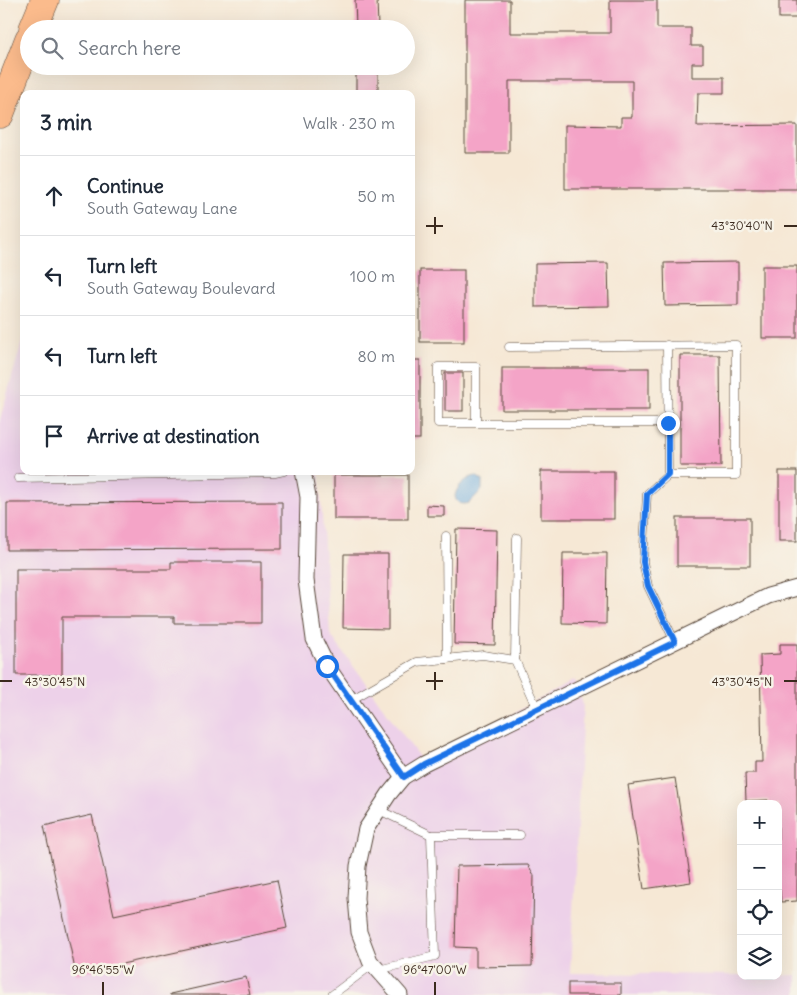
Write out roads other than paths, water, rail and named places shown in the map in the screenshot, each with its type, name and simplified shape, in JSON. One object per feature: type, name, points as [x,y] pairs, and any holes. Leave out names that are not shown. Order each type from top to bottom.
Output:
[{"type":"highway","points":[[37,20],[45,0]]},
{"type":"highway","points":[[0,114],[20,62]]},
{"type":"street","points":[[304,475],[308,498],[306,580],[314,639],[327,666],[404,777]]},
{"type":"street","points":[[400,995],[370,961],[359,932],[356,898],[358,866],[366,829],[404,777],[424,764],[768,596],[797,588]]},
{"type":"lane","points":[[667,345],[668,474]]},
{"type":"lane","points":[[509,347],[736,345],[736,474],[668,474],[647,494],[643,562],[648,586],[675,642]]},
{"type":"lane","points":[[476,423],[476,367],[438,367],[438,423],[476,423],[668,423]]},
{"type":"lane","points":[[18,478],[172,475]]},
{"type":"lane","points":[[446,536],[447,658]]},
{"type":"lane","points":[[517,538],[515,660],[537,709]]},
{"type":"lane","points":[[351,700],[417,662],[482,655],[515,660]]},
{"type":"lane","points":[[379,810],[431,835],[520,835]]},
{"type":"lane","points":[[332,995],[376,967],[435,956],[431,835]]},
{"type":"water","points":[[476,476],[482,480],[482,490],[469,503],[462,504],[458,502],[455,496],[457,489],[466,480]]}]
